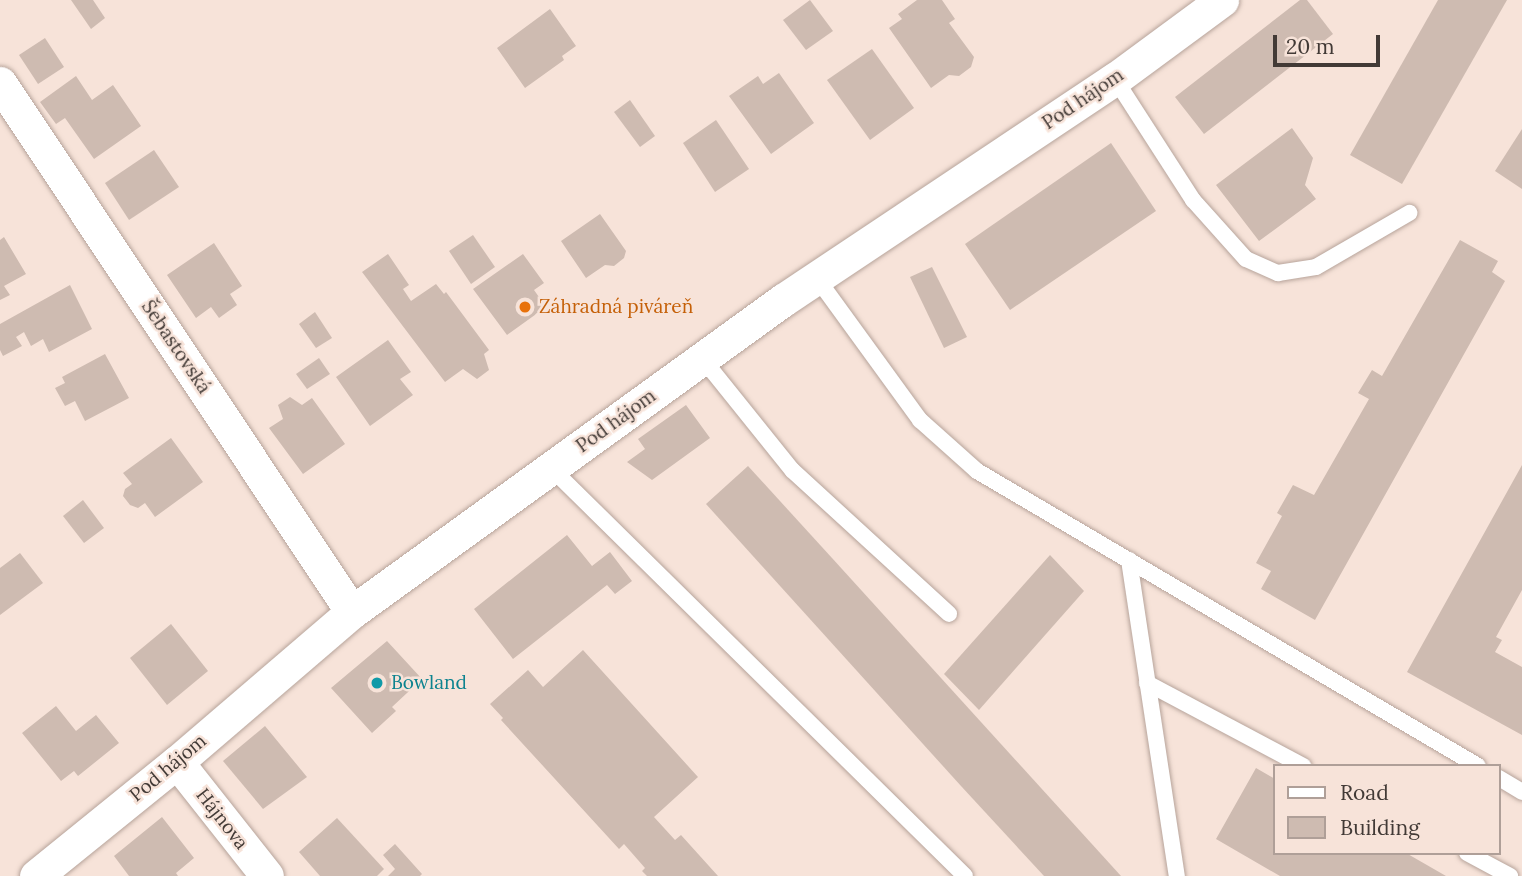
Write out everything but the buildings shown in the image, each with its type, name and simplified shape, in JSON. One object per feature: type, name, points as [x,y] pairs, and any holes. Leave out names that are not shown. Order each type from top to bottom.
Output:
[{"type":"street","name":"Pod hájom","points":[[36,876],[177,762],[352,612],[816,278],[1115,79],[1222,0]]},
{"type":"street","name":"Šebastovská","points":[[0,83],[352,612]]},
{"type":"street","name":"Hájnova","points":[[177,762],[267,876]]},
{"type":"lane","points":[[1115,79],[1193,200],[1246,259],[1278,273],[1316,267],[1409,213]]},
{"type":"lane","points":[[816,278],[920,420],[977,471],[1475,764]]},
{"type":"lane","points":[[702,359],[792,470],[949,614]]},
{"type":"lane","points":[[551,468],[965,876]]},
{"type":"lane","points":[[1129,560],[1178,875]]},
{"type":"lane","points":[[1147,683],[1299,764]]},
{"type":"lane","points":[[1501,779],[1522,792]]},
{"type":"lane","points":[[1471,855],[1510,876]]},
{"type":"place","name":"Záhradná piváreň","points":[[525,307]]},
{"type":"place","name":"Bowland","points":[[377,683]]}]
